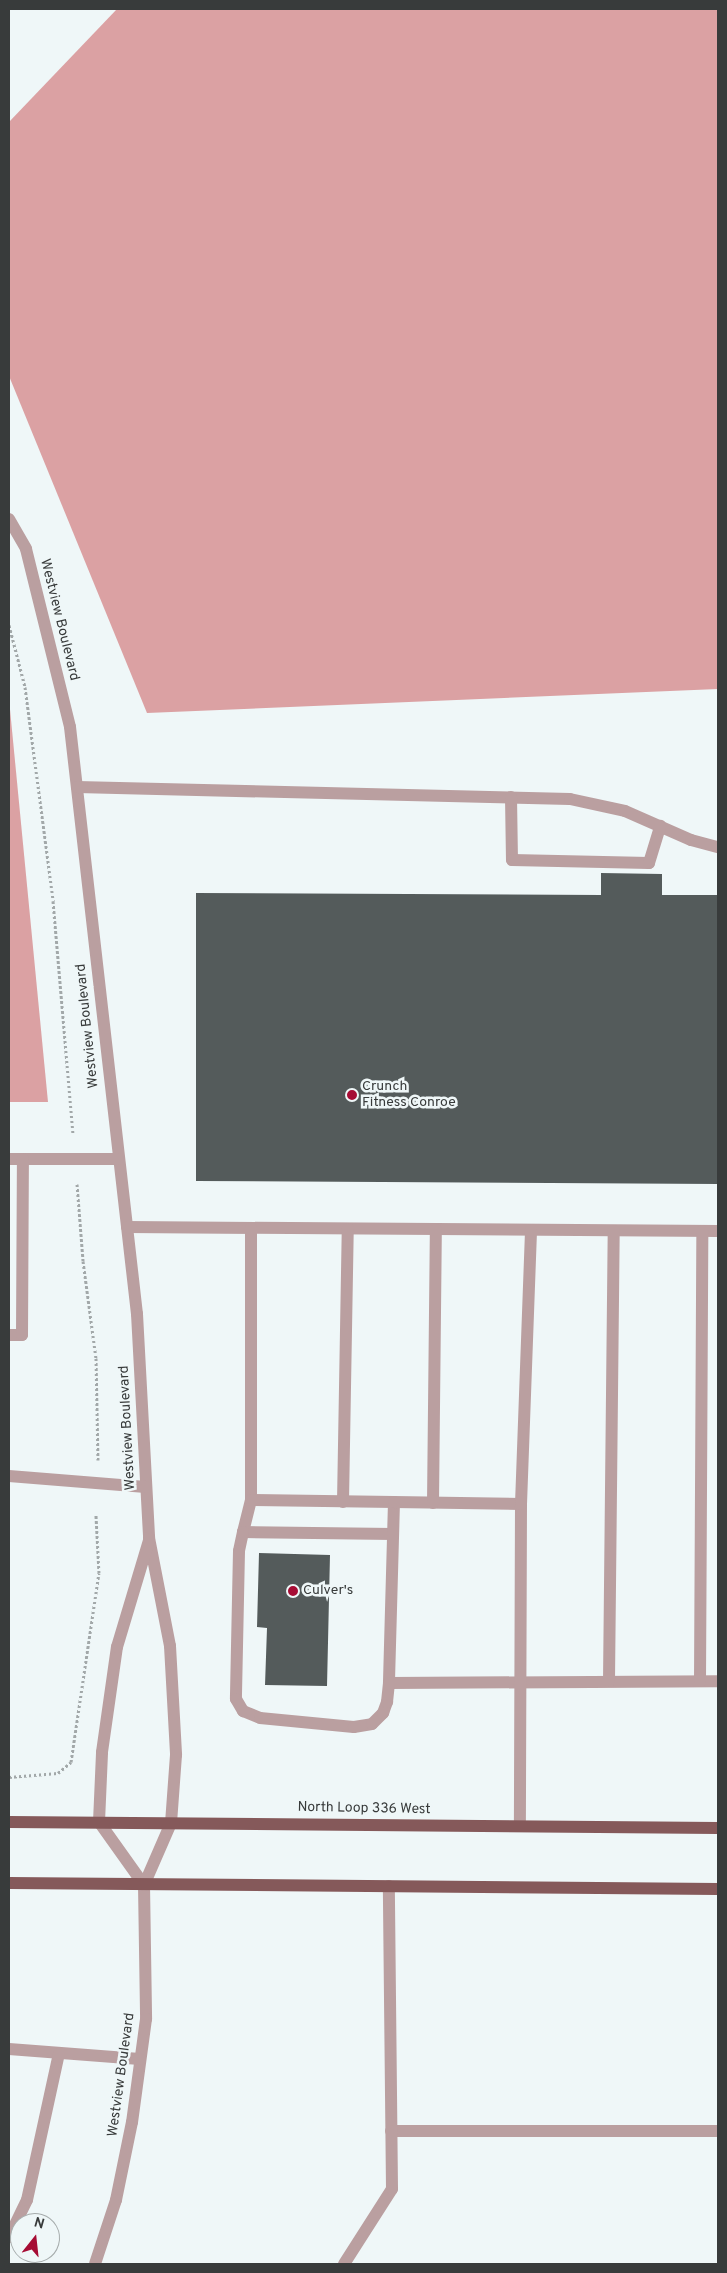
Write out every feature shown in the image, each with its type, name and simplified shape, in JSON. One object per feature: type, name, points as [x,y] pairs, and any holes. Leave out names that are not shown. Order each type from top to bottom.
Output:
[{"type":"main road","name":"North Loop 336 West","points":[[9,1822],[718,1828]]},
{"type":"main road","points":[[9,1883],[718,1889]]},
{"type":"street","name":"Westview Boulevard","points":[[9,519],[26,549],[70,727],[137,1314],[149,1538],[170,1646],[176,1755],[171,1822],[144,1885],[146,2019],[132,2122],[116,2200],[95,2264]]},
{"type":"street","points":[[77,787],[570,799],[625,811],[691,840],[718,847]]},
{"type":"street","points":[[511,797],[512,860],[649,863],[660,826]]},
{"type":"street","points":[[9,1159],[118,1159]]},
{"type":"street","points":[[9,1335],[22,1335],[23,1159]]},
{"type":"street","points":[[127,1227],[718,1231]]},
{"type":"street","points":[[251,1228],[251,1500],[240,1552],[236,1699],[243,1711],[260,1718],[354,1727],[372,1724],[383,1713],[387,1702],[389,1683],[394,1502]]},
{"type":"street","points":[[343,1502],[348,1228]]},
{"type":"street","points":[[433,1503],[436,1230]]},
{"type":"street","points":[[520,1826],[521,1504],[531,1230]]},
{"type":"street","points":[[608,1681],[614,1231]]},
{"type":"street","points":[[700,1681],[702,1231]]},
{"type":"street","points":[[9,1476],[146,1487]]},
{"type":"street","points":[[251,1500],[521,1504]]},
{"type":"street","points":[[243,1532],[393,1534]]},
{"type":"street","name":"Westview Boulevard","points":[[99,1822],[102,1752],[117,1647],[149,1538]]},
{"type":"street","points":[[389,1683],[718,1681]]},
{"type":"street","points":[[99,1822],[144,1885]]},
{"type":"street","points":[[344,2264],[392,2189],[389,1886]]},
{"type":"street","points":[[9,2049],[140,2059]]},
{"type":"street","points":[[9,2237],[27,2200],[59,2053]]},
{"type":"street","points":[[391,2131],[718,2131]]},
{"type":"path","points":[[9,625],[25,687],[53,901],[73,1145]]},
{"type":"path","points":[[77,1184],[82,1261],[96,1358],[98,1463]]},
{"type":"path","points":[[9,1777],[58,1773],[71,1762],[99,1573],[96,1515]]},
{"type":"shaded area","points":[[117,9],[718,9],[718,689],[147,713],[9,376],[9,122]]},
{"type":"shaded area","points":[[9,699],[48,1102],[9,1102]]},
{"type":"building","points":[[601,873],[662,874],[662,895],[718,895],[718,1184],[196,1181],[196,893],[601,895]]},
{"type":"building","name":"Culver's","points":[[259,1553],[330,1555],[327,1686],[265,1685],[267,1628],[257,1627]]},
{"type":"place","name":"Crunch Fitness Conroe","points":[[352,1095]]},
{"type":"place","name":"Culver's","points":[[293,1591]]}]
